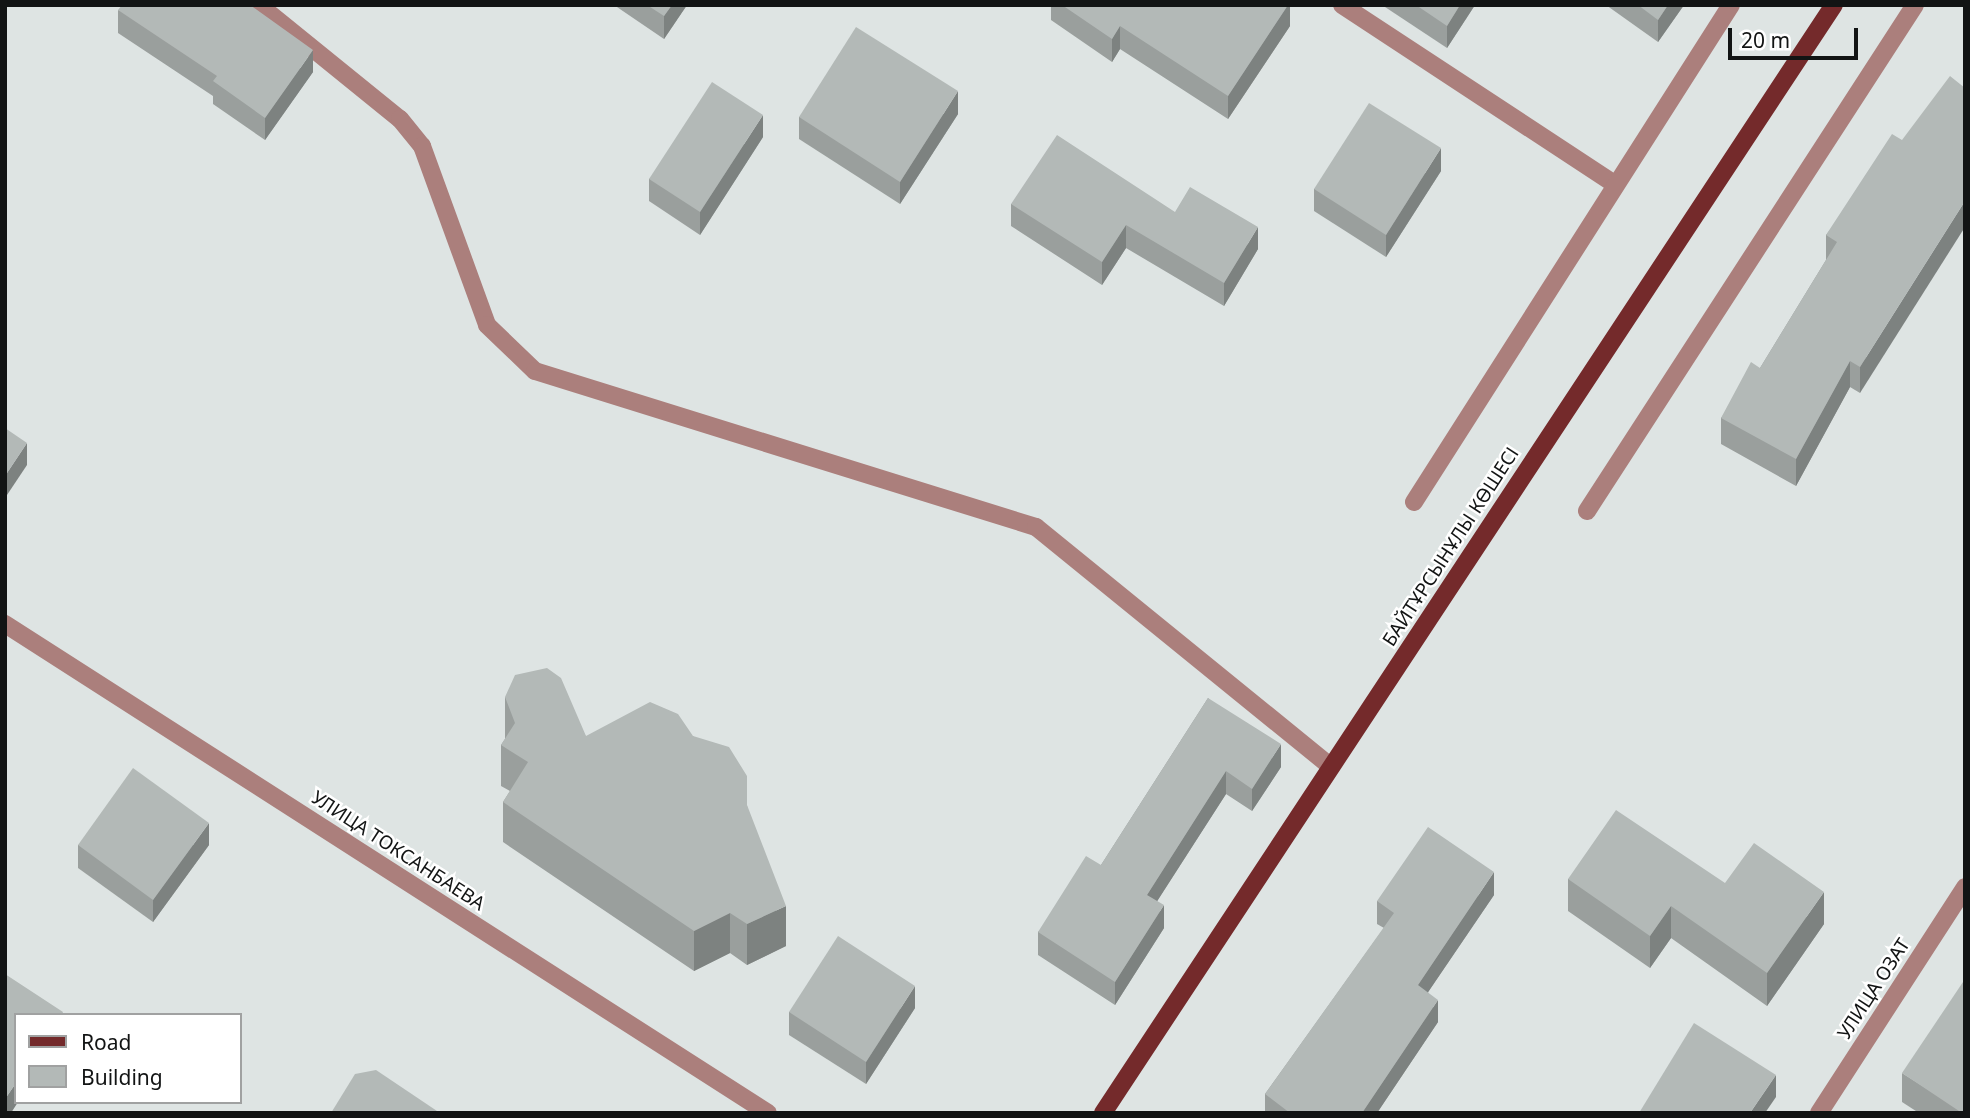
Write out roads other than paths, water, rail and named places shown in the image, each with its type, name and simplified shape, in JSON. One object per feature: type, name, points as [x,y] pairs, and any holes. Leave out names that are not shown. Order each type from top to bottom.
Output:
[{"type":"main road","name":"БАЙТҰРСЫНҰЛЫ КӨШЕСІ","points":[[1103,1113],[1834,5]]},
{"type":"street","points":[[259,5],[400,119],[422,146],[487,326],[534,371],[1035,527],[1331,767]]},
{"type":"street","points":[[1342,5],[1615,184]]},
{"type":"street","points":[[1414,502],[1731,5]]},
{"type":"street","points":[[1587,511],[1915,5]]},
{"type":"street","name":"УЛИЦА ТОКСАНБАЕВА","points":[[5,624],[768,1113]]},
{"type":"street","name":"УЛИЦА ОЗАТ","points":[[1819,1113],[1965,887]]}]
